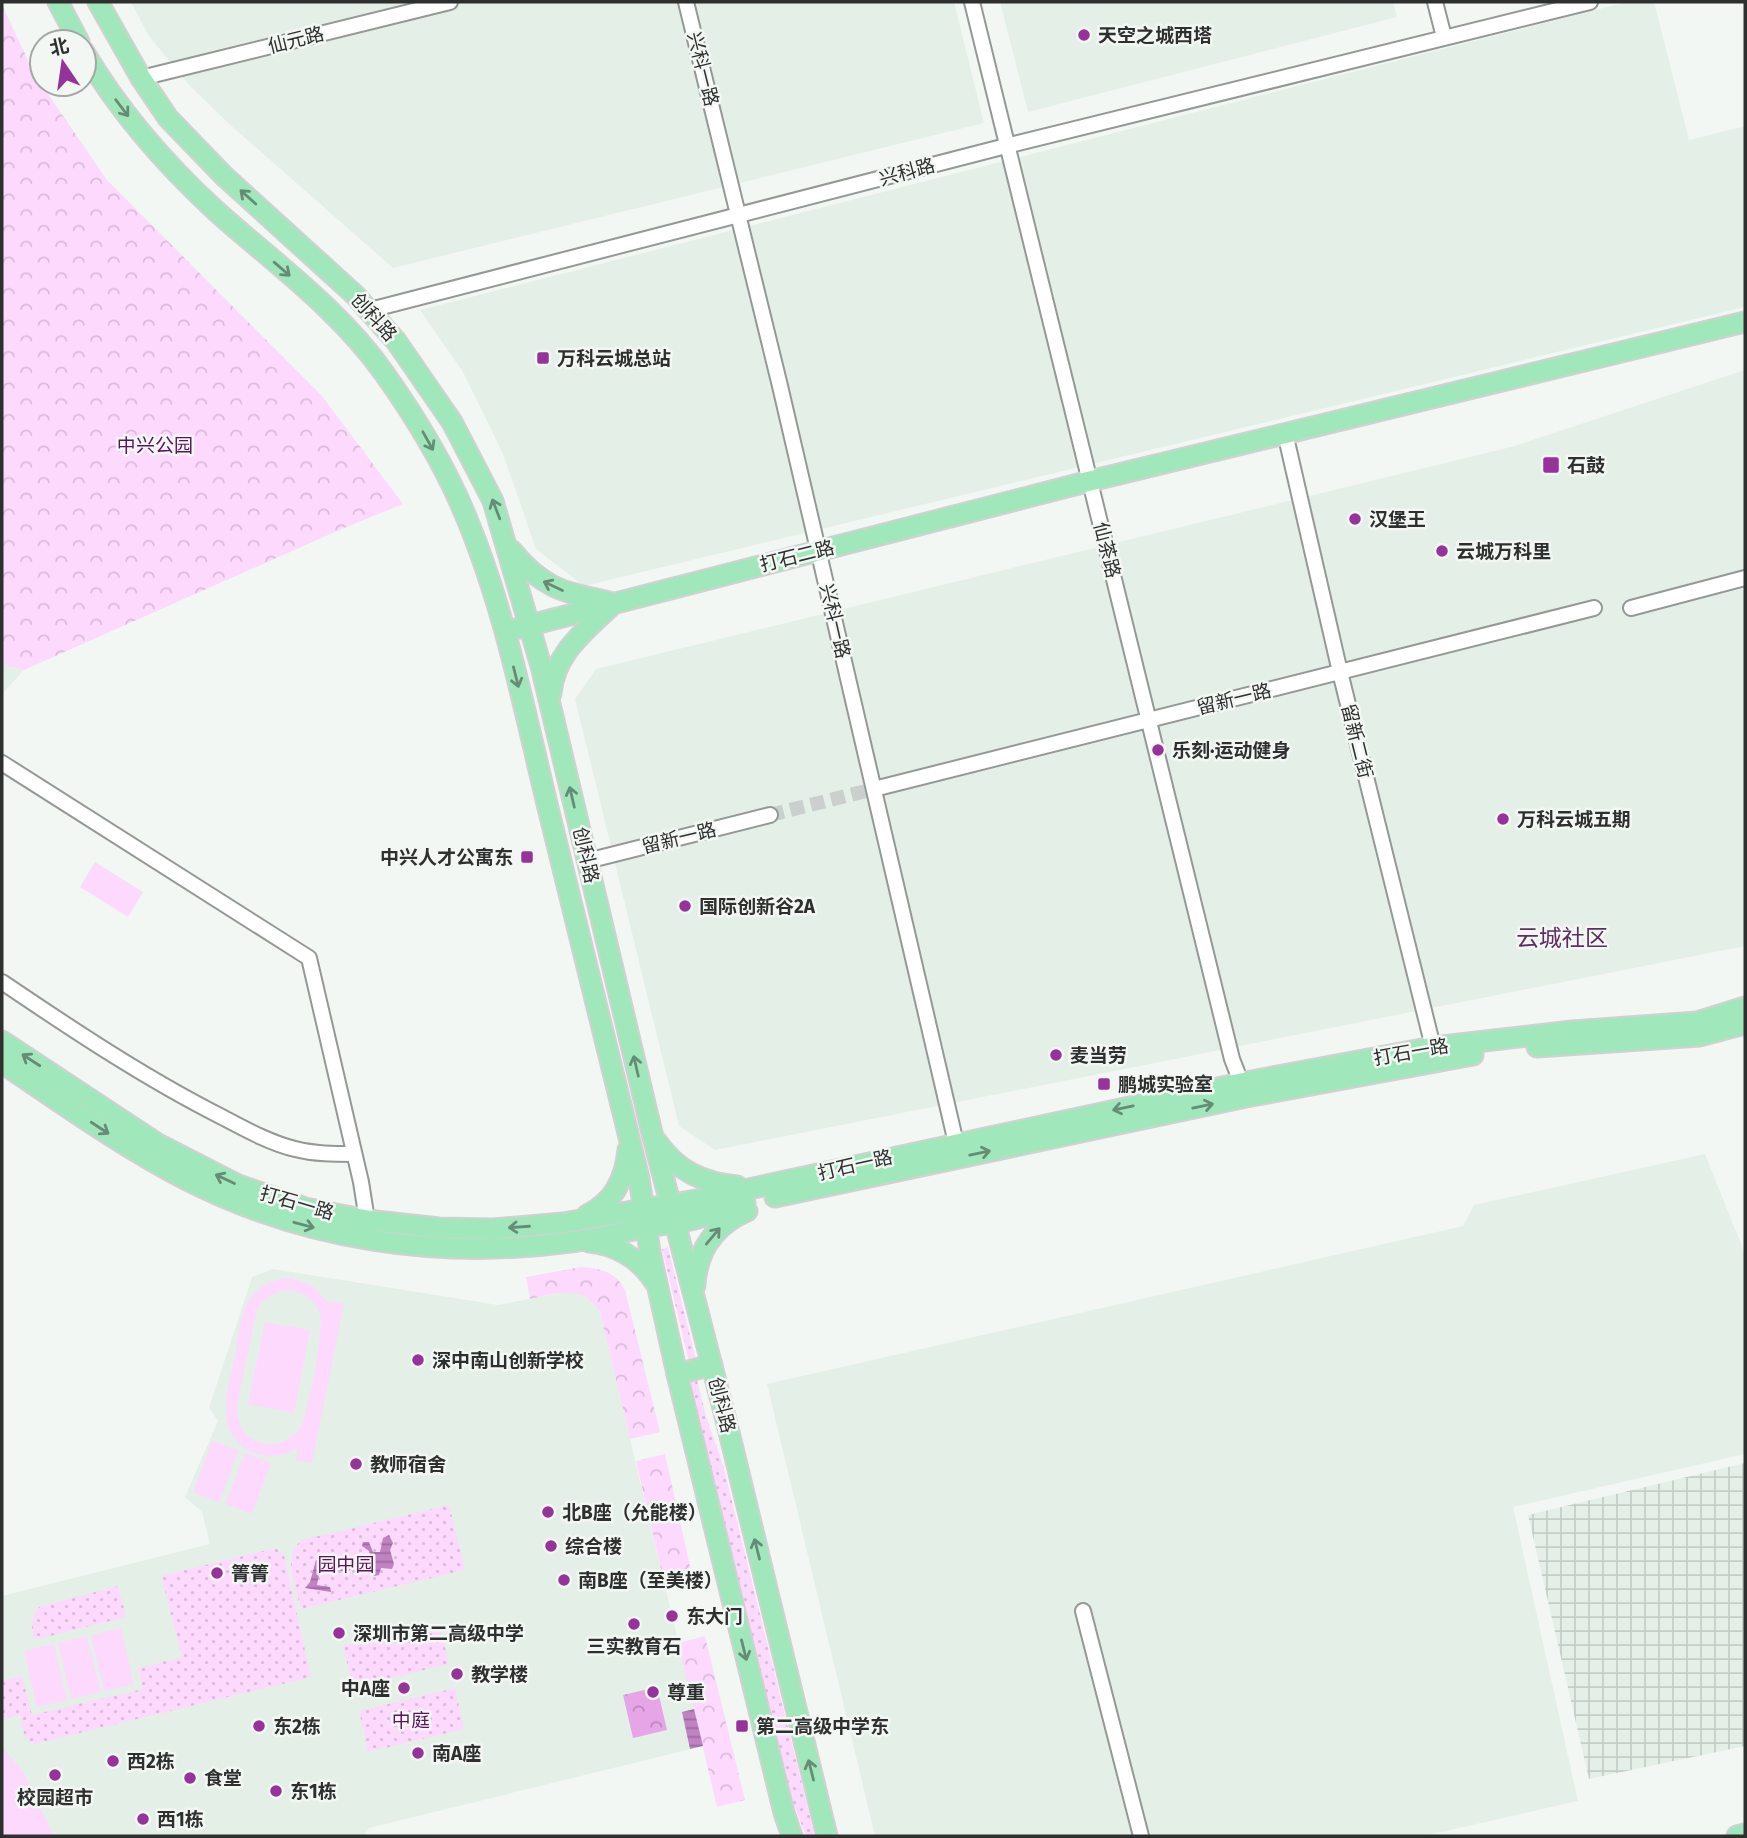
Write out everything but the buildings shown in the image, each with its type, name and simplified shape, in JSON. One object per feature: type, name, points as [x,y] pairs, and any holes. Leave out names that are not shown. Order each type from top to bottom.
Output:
[{"type":"main road","points":[[58,2],[72,28]]},
{"type":"main road","name":"创科路","points":[[98,2],[141,78],[169,118],[205,157],[370,310],[412,363],[452,422],[485,483],[507,545],[551,705],[652,1133],[712,1365],[827,1836]]},
{"type":"main road","name":"创科路","points":[[98,74],[161,156],[215,210],[326,307],[381,369],[418,422],[466,515],[504,632],[628,1135],[677,1374],[784,1813],[792,1836]]},
{"type":"main road","name":"打石二路","points":[[504,632],[1090,481],[1745,321]]},
{"type":"main road","points":[[507,545],[529,571],[549,585],[614,603]]},
{"type":"main road","points":[[551,705],[555,674],[564,654],[614,603]]},
{"type":"main road","name":"打石一路","points":[[673,1213],[696,1218],[726,1207],[904,1170],[1433,1047],[1572,1031],[1697,1023],[1745,1007]]},
{"type":"main road","name":"打石一路","points":[[2,1041],[158,1144],[238,1185],[305,1208],[367,1220],[408,1226],[471,1229],[646,1218],[673,1213],[755,1187],[956,1143],[1243,1090],[1515,1049],[1700,1036],[1745,1024]]},
{"type":"main road","name":"打石一路","points":[[2,1063],[132,1149],[186,1180],[286,1220],[365,1240],[437,1248],[504,1249],[574,1242],[646,1218]]},
{"type":"main road","points":[[652,1133],[668,1157],[692,1175],[717,1184],[755,1187]]},
{"type":"main road","points":[[563,1223],[592,1212],[612,1196],[625,1171],[628,1135]]},
{"type":"main road","points":[[694,1296],[696,1266],[708,1241],[725,1223],[747,1211],[726,1207]]},
{"type":"main road","points":[[574,1242],[600,1243],[622,1252],[646,1270],[658,1289]]},
{"type":"main road","points":[[677,1374],[712,1365]]},
{"type":"main road","points":[[1737,1836],[1745,1835]]},
{"type":"street","name":"仙元路","points":[[141,78],[450,2]]},
{"type":"street","name":"兴科一路","points":[[686,2],[740,215],[956,1143]]},
{"type":"street","name":"仙茶路","points":[[972,2],[1232,1059],[1243,1090]]},
{"type":"street","points":[[1435,2],[1444,37]]},
{"type":"street","name":"兴科路","points":[[370,310],[1006,146],[1590,2]]},
{"type":"street","name":"留新二街","points":[[1285,433],[1340,672],[1433,1047]]},
{"type":"street","points":[[1631,608],[1745,578]]},
{"type":"street","name":"留新一路","points":[[874,789],[1594,608]]},
{"type":"street","points":[[2,763],[309,958],[367,1220]]},
{"type":"street","name":"留新一路","points":[[587,861],[770,815]]},
{"type":"street","points":[[2,982],[186,1099],[256,1134],[293,1149],[320,1154],[354,1154]]},
{"type":"street","points":[[904,1170],[956,1143]]},
{"type":"street","points":[[1083,1611],[1142,1836]]},
{"type":"shaded area","points":[[131,2],[954,2],[984,123],[393,268],[228,123],[188,84],[149,36]]},
{"type":"shaded area","points":[[1000,2],[1393,2],[1397,17],[1028,112]]},
{"type":"shaded area","points":[[1627,2],[1654,2],[1689,140],[1745,126],[1745,307],[584,586],[536,549],[503,454],[463,372],[420,310]]},
{"type":"shaded area","points":[[1745,370],[1745,946],[715,1150],[679,1126],[575,699],[596,669],[1511,447]]},
{"type":"shaded area","points":[[2,664],[24,670],[2,694]]},
{"type":"shaded area","points":[[1705,1154],[1745,1254],[1745,1454],[1513,1507],[1578,1801],[1424,1836],[875,1836],[767,1384],[1463,1226],[1474,1205]]},
{"type":"shaded area","name":"深圳市第二高级中学","points":[[273,1269],[498,1305],[565,1292],[576,1293],[594,1302],[600,1312],[703,1746],[369,1828],[364,1836],[2,1836],[2,1596],[210,1544],[202,1512],[185,1497],[218,1421],[209,1408],[252,1277]]},
{"type":"shaded area","points":[[1745,1463],[1745,1746],[1589,1779],[1528,1515]]},
{"type":"shaded area","points":[[389,1535],[393,1543],[390,1550],[394,1564],[392,1569],[381,1568],[379,1575],[374,1576],[365,1566],[343,1572],[334,1563],[324,1561],[317,1585],[330,1587],[331,1592],[305,1588],[310,1582],[316,1560],[336,1556],[345,1564],[355,1560],[369,1564],[372,1562],[369,1551],[362,1546],[363,1542],[369,1542],[373,1552],[380,1552],[383,1538]]},
{"type":"shaded area","points":[[694,1709],[703,1746],[690,1749],[682,1712]]},
{"type":"green space","name":"中兴公园","points":[[2,5],[28,60],[28,98],[51,98],[107,180],[322,396],[403,504],[24,670],[2,664]]},
{"type":"green space","points":[[95,862],[143,892],[128,917],[80,887]]},
{"type":"green space","points":[[668,1247],[697,1364],[690,1366],[662,1249]]},
{"type":"green space","points":[[581,1267],[607,1272],[617,1279],[625,1290],[660,1432],[630,1439],[600,1312],[593,1303],[585,1297],[568,1293],[530,1299],[526,1277]]},
{"type":"green space","points":[[291,1278],[312,1285],[327,1301],[344,1304],[312,1463],[296,1460],[298,1448],[275,1456],[252,1452],[239,1444],[231,1433],[227,1420],[227,1392],[245,1307],[261,1287]],"holes":[[[295,1291],[314,1304],[321,1321],[308,1401],[302,1425],[293,1436],[282,1442],[260,1443],[250,1438],[243,1429],[238,1418],[237,1404],[257,1310],[275,1293]]]},
{"type":"green space","points":[[265,1322],[310,1330],[294,1413],[248,1404]]},
{"type":"green space","points":[[696,1376],[723,1465],[815,1836],[806,1836],[789,1793],[688,1378]]},
{"type":"green space","points":[[212,1441],[239,1450],[219,1502],[193,1492]]},
{"type":"green space","points":[[245,1453],[271,1463],[252,1514],[225,1504]]},
{"type":"green space","points":[[665,1454],[694,1584],[666,1590],[636,1461]]},
{"type":"green space","name":"园中园","points":[[449,1505],[465,1570],[301,1609],[291,1563],[292,1555],[302,1540]]},
{"type":"green space","points":[[276,1548],[284,1556],[311,1677],[34,1744],[25,1738],[20,1715],[2,1719],[2,1681],[22,1676],[32,1715],[143,1689],[138,1668],[182,1657],[161,1576]]},
{"type":"green space","points":[[118,1586],[126,1617],[34,1640],[32,1622],[39,1607]]},
{"type":"green space","name":"中庭","points":[[439,1623],[449,1664],[353,1687],[343,1646]]},
{"type":"green space","points":[[121,1628],[134,1684],[104,1691],[91,1635]]},
{"type":"green space","points":[[87,1636],[101,1692],[71,1699],[58,1643]]},
{"type":"green space","points":[[705,1636],[745,1800],[717,1807],[678,1643]]},
{"type":"green space","points":[[54,1644],[67,1700],[37,1707],[24,1651]]},
{"type":"green space","points":[[657,1687],[667,1730],[633,1738],[623,1695]]},
{"type":"green space","name":"中庭","points":[[455,1688],[464,1729],[368,1752],[359,1711]]},
{"type":"green space","points":[[2,1747],[22,1770],[54,1836],[2,1836]]},
{"type":"tunnel","points":[[770,815],[874,789]]},
{"type":"place","name":"天空之城西塔","points":[[1084,35]]},
{"type":"place","name":"万科云城总站","points":[[543,358]]},
{"type":"place","name":"石鼓","points":[[1551,465]]},
{"type":"place","name":"汉堡王","points":[[1355,519]]},
{"type":"place","name":"云城万科里","points":[[1442,551]]},
{"type":"place","name":"乐刻·运动健身","points":[[1158,750]]},
{"type":"place","name":"万科云城五期","points":[[1503,819]]},
{"type":"place","name":"中兴人才公寓东","points":[[527,857]]},
{"type":"place","name":"国际创新谷2A","points":[[685,906]]},
{"type":"place","name":"麦当劳","points":[[1056,1055]]},
{"type":"place","name":"鹏城实验室","points":[[1104,1084]]},
{"type":"place","name":"深中南山创新学校","points":[[418,1360]]},
{"type":"place","name":"教师宿舍","points":[[356,1464]]},
{"type":"place","name":"北B座（允能楼）","points":[[548,1512]]},
{"type":"place","name":"综合楼","points":[[551,1546]]},
{"type":"place","name":"箐箐","points":[[217,1573]]},
{"type":"place","name":"南B座（至美楼）","points":[[564,1580]]},
{"type":"place","name":"东大门","points":[[672,1616]]},
{"type":"place","name":"三实教育石","points":[[634,1624]]},
{"type":"place","name":"深圳市第二高级中学","points":[[339,1633]]},
{"type":"place","name":"教学楼","points":[[457,1674]]},
{"type":"place","name":"中A座","points":[[404,1688]]},
{"type":"place","name":"尊重","points":[[653,1692]]},
{"type":"place","name":"东2栋","points":[[259,1726]]},
{"type":"place","name":"第二高级中学东","points":[[742,1726]]},
{"type":"place","name":"南A座","points":[[418,1753]]},
{"type":"place","name":"西2栋","points":[[113,1761]]},
{"type":"place","name":"校园超市","points":[[55,1775]]},
{"type":"place","name":"食堂","points":[[190,1778]]},
{"type":"place","name":"东1栋","points":[[276,1791]]},
{"type":"place","name":"西1栋","points":[[143,1819]]},
{"type":"district","name":"云城社区","points":[[1562,938]]}]
